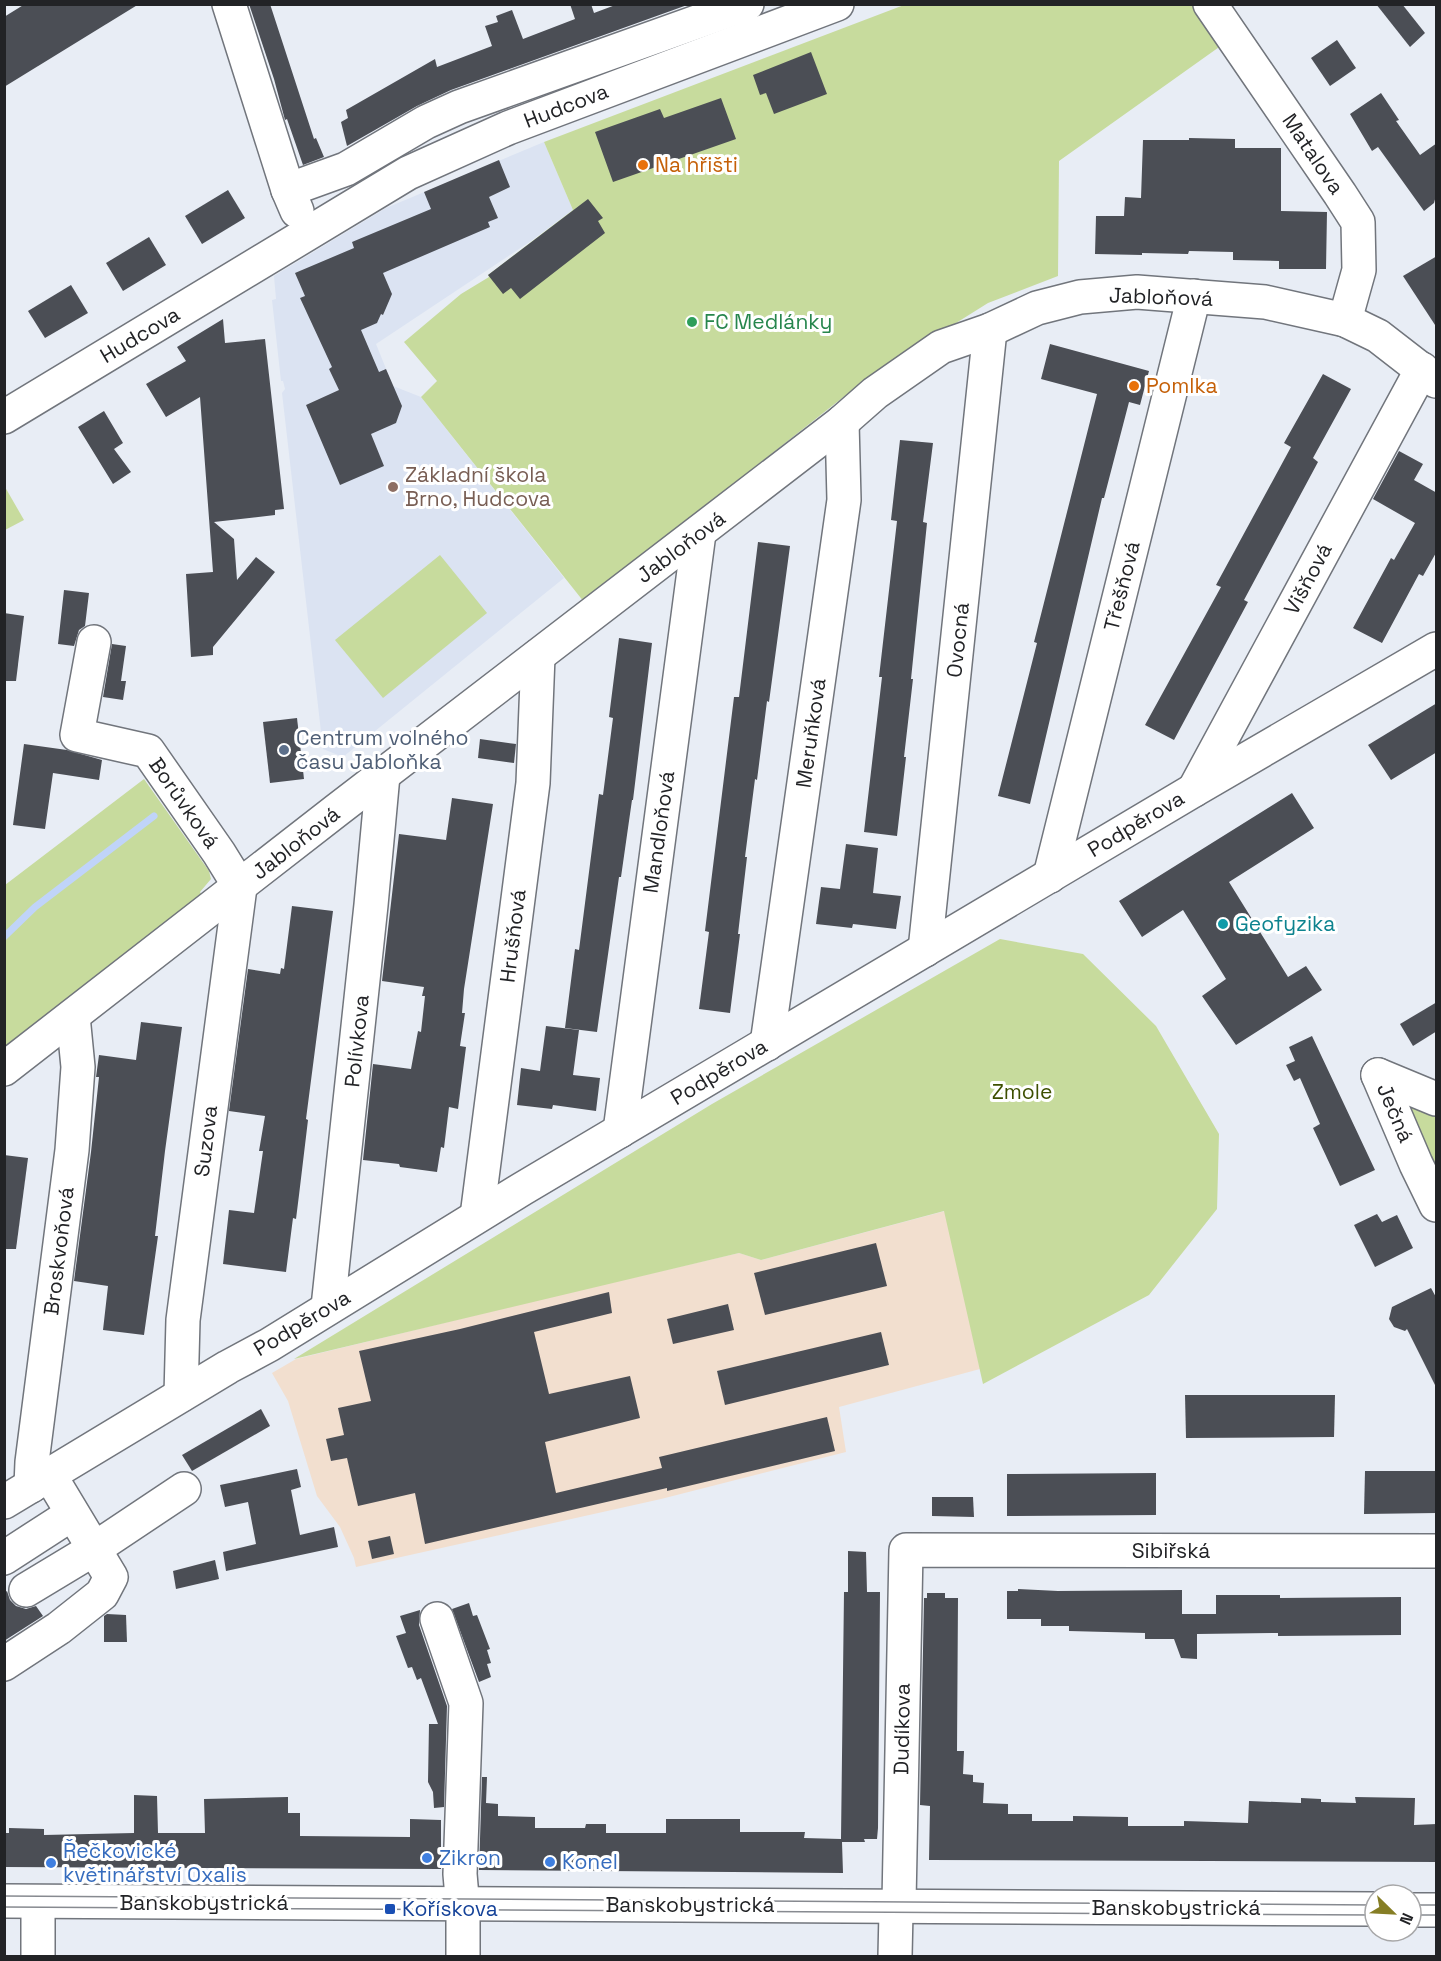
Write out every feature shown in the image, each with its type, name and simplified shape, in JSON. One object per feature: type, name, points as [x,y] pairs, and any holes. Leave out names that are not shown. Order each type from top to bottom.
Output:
[{"type":"street","points":[[229,4],[288,190],[306,233]]},
{"type":"street","name":"Hudcova","points":[[288,190],[346,169],[426,122],[459,107],[747,4]]},
{"type":"street","name":"Hudcova","points":[[4,417],[408,173],[508,128],[837,4]]},
{"type":"street","name":"Matalova","points":[[1210,4],[1358,222],[1359,270],[1345,320]]},
{"type":"street","name":"Jabloňová","points":[[4,1069],[699,533],[842,422],[875,393],[941,347],[990,330],[1037,308],[1080,297],[1137,292],[1265,302],[1345,320],[1378,336],[1429,375]]},
{"type":"street","name":"Třešňová","points":[[1050,876],[1194,296]]},
{"type":"street","name":"Ovocná","points":[[925,950],[990,330]]},
{"type":"street","name":"Višňová","points":[[1194,790],[1429,375]]},
{"type":"street","name":"Meruňková","points":[[767,1044],[844,500],[842,422]]},
{"type":"street","name":"Mandloňová","points":[[620,1131],[699,533]]},
{"type":"street","name":"Borůvková","points":[[93,642],[77,735],[148,751],[240,887]]},
{"type":"street","name":"Podpěrova","points":[[28,1487],[269,1345],[477,1216],[1194,790],[1437,649]]},
{"type":"street","name":"Hrušňová","points":[[477,1216],[532,783],[538,656]]},
{"type":"street","name":"Polívkova","points":[[328,1307],[383,775]]},
{"type":"street","name":"Suzova","points":[[181,1395],[183,1320],[240,887]]},
{"type":"street","name":"Broskvoňová","points":[[28,1487],[72,1150],[78,1067],[73,1016]]},
{"type":"street","name":"Ječná","points":[[1437,1099],[1378,1075],[1416,1164],[1437,1205]]},
{"type":"street","points":[[4,1664],[59,1628],[102,1594],[111,1577],[72,1514],[28,1487]]},
{"type":"street","points":[[26,1590],[94,1549],[184,1489]]},
{"type":"street","points":[[4,1558],[72,1514]]},
{"type":"street","name":"Sibiřská","points":[[906,1550],[1437,1551]]},
{"type":"street","name":"Dudíkova","points":[[896,1956],[906,1550]]},
{"type":"street","points":[[437,1619],[466,1703],[460,1874],[463,1904],[463,1956]]},
{"type":"street","name":"Banskobystrická","points":[[4,1902],[1363,1910]]},
{"type":"street","points":[[38,1902],[38,1956]]},
{"type":"shaded area","name":"Základní škola Brno, Hudcova","points":[[544,142],[573,210],[531,241],[376,344],[393,386],[421,397],[564,578],[343,757],[323,749],[282,393],[285,389],[281,381],[272,300],[276,299],[274,276],[386,208]]},
{"type":"shaded area","points":[[945,1211],[980,1369],[839,1407],[846,1452],[661,1499],[356,1567],[340,1527],[317,1496],[288,1401],[272,1373],[296,1359],[558,1295],[739,1253],[761,1260]]},
{"type":"green space","name":"FC Medlánky","points":[[904,5],[1194,5],[1222,45],[1059,161],[1058,276],[988,303],[865,380],[584,602],[421,397],[437,381],[404,342],[461,294],[489,277],[488,275],[573,210],[544,142]]},
{"type":"green space","points":[[4,488],[24,520],[5,530]]},
{"type":"green space","points":[[440,555],[487,613],[383,698],[335,640]]},
{"type":"green space","points":[[144,779],[209,871],[211,879],[200,892],[204,899],[5,1053],[5,885]]},
{"type":"green space","name":"Zmole","points":[[1000,939],[1083,954],[1156,1026],[1219,1134],[1217,1209],[1149,1295],[983,1384],[944,1211],[761,1260],[739,1253],[294,1359],[712,1104]]},
{"type":"green space","points":[[1406,1103],[1436,1106],[1436,1182]]},
{"type":"building","points":[[25,4],[139,4],[4,87],[4,17]]},
{"type":"building","points":[[249,4],[270,4],[314,139],[316,138],[324,157],[303,165],[287,119],[285,120]]},
{"type":"building","points":[[570,4],[591,4],[594,13],[618,4],[690,4],[451,90],[417,106],[347,146],[341,122],[348,118],[346,110],[435,59],[437,67],[492,46],[485,26],[498,22],[496,16],[512,10],[523,39],[575,19]]},
{"type":"building","points":[[1376,4],[1402,4],[1425,33],[1410,47]]},
{"type":"building","points":[[1337,40],[1356,68],[1330,86],[1311,58]]},
{"type":"building","points":[[811,52],[827,94],[774,114],[766,93],[760,95],[753,75]]},
{"type":"building","points":[[1381,93],[1399,120],[1396,121],[1420,155],[1437,143],[1437,192],[1434,203],[1424,211],[1378,147],[1372,151],[1350,114]]},
{"type":"building","points":[[721,98],[736,139],[613,182],[595,132],[660,109],[664,118]]},
{"type":"building","points":[[1189,138],[1235,139],[1235,148],[1281,148],[1281,211],[1327,212],[1326,269],[1279,269],[1279,261],[1233,260],[1233,252],[1095,254],[1096,216],[1124,216],[1125,197],[1141,198],[1143,140],[1189,140]]},
{"type":"building","points":[[499,160],[510,187],[489,197],[498,218],[488,222],[490,227],[383,273],[392,294],[377,323],[361,330],[379,372],[386,369],[402,406],[396,423],[371,434],[384,466],[340,485],[306,405],[339,390],[329,369],[332,367],[300,298],[305,296],[295,273],[354,248],[352,242],[431,209],[424,192]]},
{"type":"building","points":[[228,190],[245,218],[202,244],[185,216]]},
{"type":"building","points":[[588,199],[603,218],[598,221],[605,233],[520,299],[511,288],[503,294],[488,275]]},
{"type":"building","points":[[149,237],[166,265],[123,291],[106,263]]},
{"type":"building","points":[[1437,256],[1437,328],[1403,276]]},
{"type":"building","points":[[71,285],[88,313],[45,338],[28,311]]},
{"type":"building","points":[[223,319],[225,343],[265,339],[284,509],[275,510],[275,515],[214,522],[234,539],[237,580],[256,557],[275,572],[213,647],[213,655],[191,657],[186,574],[213,572],[200,397],[166,417],[146,384],[186,361],[177,347]]},
{"type":"building","points":[[1050,344],[1149,371],[1140,405],[1129,402],[1104,498],[1102,498],[1030,804],[998,796],[1037,643],[1034,642],[1097,394],[1041,379]]},
{"type":"building","points":[[1323,374],[1351,389],[1313,458],[1318,462],[1244,600],[1248,602],[1174,740],[1145,725],[1221,587],[1216,585],[1291,447],[1284,443]]},
{"type":"building","points":[[104,411],[123,443],[114,449],[131,472],[113,484],[78,427]]},
{"type":"building","points":[[900,440],[933,443],[923,522],[927,523],[897,836],[864,832],[897,521],[891,520]]},
{"type":"building","points":[[1399,451],[1423,464],[1414,480],[1437,493],[1437,551],[1423,576],[1419,574],[1382,643],[1353,628],[1391,558],[1394,560],[1415,523],[1373,499]]},
{"type":"building","points":[[758,542],[790,546],[769,702],[767,701],[757,780],[755,779],[730,1013],[699,1009],[709,932],[705,931],[734,697],[739,697]]},
{"type":"building","points":[[64,590],[89,593],[85,626],[79,630],[74,646],[58,644]]},
{"type":"building","points":[[4,613],[24,616],[16,681],[4,681]]},
{"type":"building","points":[[619,638],[652,643],[633,800],[621,877],[619,877],[597,1032],[565,1028],[575,949],[579,950],[599,794],[603,795],[613,718],[609,717]]},
{"type":"building","points":[[112,644],[126,646],[121,681],[126,681],[123,700],[103,697]]},
{"type":"building","points":[[1437,703],[1437,752],[1391,780],[1368,745]]},
{"type":"building","name":"Centrum volného času Jabloňka","points":[[297,718],[304,779],[270,783],[263,722]]},
{"type":"building","points":[[480,739],[516,744],[514,763],[478,758]]},
{"type":"building","points":[[24,744],[67,750],[102,760],[99,780],[53,773],[45,829],[13,825]]},
{"type":"building","name":"Geofyzika","points":[[1292,793],[1314,828],[1229,882],[1288,977],[1306,966],[1322,990],[1236,1045],[1202,996],[1226,979],[1183,910],[1142,937],[1119,901]]},
{"type":"building","points":[[452,798],[493,804],[464,989],[462,1013],[465,1013],[460,1046],[466,1047],[458,1109],[449,1107],[444,1148],[441,1147],[437,1172],[400,1167],[399,1164],[363,1160],[373,1064],[411,1069],[418,1031],[421,1032],[425,996],[422,996],[424,987],[382,981],[399,834],[446,840]]},
{"type":"building","points":[[846,844],[878,848],[873,893],[901,896],[896,929],[853,924],[852,928],[816,924],[821,887],[840,889]]},
{"type":"building","points":[[292,906],[333,911],[306,1119],[308,1120],[296,1219],[293,1218],[286,1272],[223,1264],[229,1210],[254,1213],[263,1151],[259,1151],[265,1116],[229,1111],[248,969],[280,974],[281,968],[284,969]]},
{"type":"building","points":[[1437,1002],[1437,1031],[1413,1046],[1400,1024]]},
{"type":"building","points":[[141,1022],[182,1027],[144,1335],[103,1330],[108,1286],[74,1281],[91,1152],[99,1077],[96,1077],[99,1055],[136,1060]]},
{"type":"building","points":[[546,1026],[579,1030],[573,1075],[600,1078],[596,1111],[553,1105],[552,1109],[517,1105],[521,1068],[540,1071]]},
{"type":"building","points":[[1312,1036],[1375,1170],[1340,1186],[1313,1128],[1320,1124],[1300,1078],[1294,1081],[1286,1065],[1295,1061],[1289,1047]]},
{"type":"building","points":[[4,1155],[28,1158],[16,1249],[4,1249]]},
{"type":"building","points":[[1377,1214],[1382,1222],[1397,1215],[1413,1248],[1375,1267],[1354,1225]]},
{"type":"building","points":[[876,1243],[887,1286],[765,1315],[754,1273]]},
{"type":"building","points":[[1431,1288],[1437,1299],[1437,1389],[1407,1329],[1405,1331],[1394,1327],[1389,1319],[1392,1307]]},
{"type":"building","points":[[609,1292],[612,1313],[534,1332],[549,1394],[630,1376],[640,1418],[545,1442],[556,1493],[662,1468],[659,1457],[827,1417],[835,1451],[667,1491],[667,1488],[425,1544],[415,1493],[358,1506],[347,1458],[331,1461],[326,1439],[344,1435],[338,1408],[371,1401],[359,1351]]},
{"type":"building","points":[[728,1304],[734,1330],[673,1344],[667,1319]]},
{"type":"building","points":[[881,1332],[889,1365],[725,1405],[717,1371]]},
{"type":"building","points":[[1185,1395],[1335,1395],[1334,1437],[1186,1438]]},
{"type":"building","points":[[261,1409],[270,1426],[192,1471],[182,1455]]},
{"type":"building","points":[[297,1469],[301,1487],[291,1490],[300,1535],[334,1527],[338,1547],[226,1571],[223,1552],[256,1544],[248,1502],[225,1507],[220,1485]]},
{"type":"building","points":[[1365,1471],[1437,1471],[1437,1513],[1364,1514]]},
{"type":"building","points":[[1156,1473],[1156,1515],[1007,1516],[1007,1474]]},
{"type":"building","points":[[932,1497],[973,1497],[974,1517],[932,1516]]},
{"type":"building","points":[[390,1536],[394,1554],[372,1559],[368,1541]]},
{"type":"building","points":[[848,1551],[866,1552],[867,1592],[880,1592],[878,1828],[877,1839],[864,1839],[865,1842],[842,1842],[843,1873],[479,1870],[482,1777],[487,1777],[486,1803],[498,1804],[498,1816],[535,1817],[535,1828],[585,1828],[586,1824],[606,1824],[606,1833],[666,1833],[666,1819],[740,1819],[740,1832],[805,1832],[804,1838],[841,1839],[844,1592],[848,1592]]},
{"type":"building","points":[[215,1560],[219,1579],[176,1589],[173,1571]]},
{"type":"building","points":[[1018,1589],[1182,1590],[1182,1614],[1216,1614],[1216,1595],[1280,1595],[1280,1598],[1401,1597],[1401,1635],[1197,1634],[1197,1659],[1181,1658],[1174,1639],[1145,1639],[1145,1633],[1069,1631],[1069,1626],[1041,1626],[1041,1619],[1007,1619],[1007,1591],[1018,1591]]},
{"type":"building","points":[[7,1591],[10,1600],[16,1606],[26,1609],[36,1606],[43,1616],[4,1641],[4,1593]]},
{"type":"building","points":[[927,1593],[945,1593],[945,1598],[958,1598],[957,1751],[964,1751],[963,1774],[973,1775],[973,1782],[984,1783],[983,1803],[1008,1804],[1008,1814],[1032,1814],[1032,1821],[1073,1821],[1073,1816],[1128,1817],[1128,1826],[1184,1826],[1184,1821],[1248,1823],[1249,1801],[1301,1803],[1301,1798],[1321,1799],[1321,1802],[1356,1803],[1355,1797],[1415,1798],[1414,1825],[1437,1824],[1437,1862],[929,1860],[930,1806],[920,1805],[924,1598],[927,1598]]},
{"type":"building","points":[[469,1603],[473,1616],[477,1615],[490,1649],[487,1650],[491,1663],[487,1664],[491,1677],[479,1682],[452,1609]]},
{"type":"building","points":[[420,1610],[419,1625],[447,1706],[444,1807],[434,1808],[433,1792],[428,1782],[429,1724],[438,1724],[421,1678],[417,1680],[412,1667],[408,1668],[396,1636],[406,1633],[400,1616]]},
{"type":"building","points":[[107,1614],[126,1615],[127,1642],[104,1642],[104,1616]]},
{"type":"building","points":[[134,1795],[157,1796],[158,1833],[205,1833],[204,1799],[288,1797],[288,1813],[300,1813],[300,1836],[410,1837],[410,1819],[441,1820],[441,1869],[4,1867],[4,1833],[9,1833],[9,1828],[44,1829],[44,1835],[134,1833]]},
{"type":"waterway","points":[[4,937],[35,907],[154,816]]},
{"type":"tram line","points":[[4,1896],[1363,1905]]},
{"type":"tram line","points":[[1423,1905],[1436,1905]]},
{"type":"tram line","points":[[4,1907],[1363,1915]]},
{"type":"tram line","points":[[1423,1915],[1436,1915]]},
{"type":"place","name":"Na hřišti","points":[[643,165]]},
{"type":"place","name":"FC Medlánky","points":[[692,322]]},
{"type":"place","name":"Pomlka","points":[[1134,386]]},
{"type":"place","name":"Základní škola Brno, Hudcova","points":[[393,487]]},
{"type":"place","name":"Centrum volného času Jabloňka","points":[[284,750]]},
{"type":"place","name":"Geofyzika","points":[[1223,924]]},
{"type":"place","name":"Zikron","points":[[427,1858]]},
{"type":"place","name":"Konel","points":[[550,1862]]},
{"type":"place","name":"Řečkovické květinářství Oxalis","points":[[51,1863]]},
{"type":"place","name":"Kořískova","points":[[390,1909]]}]
